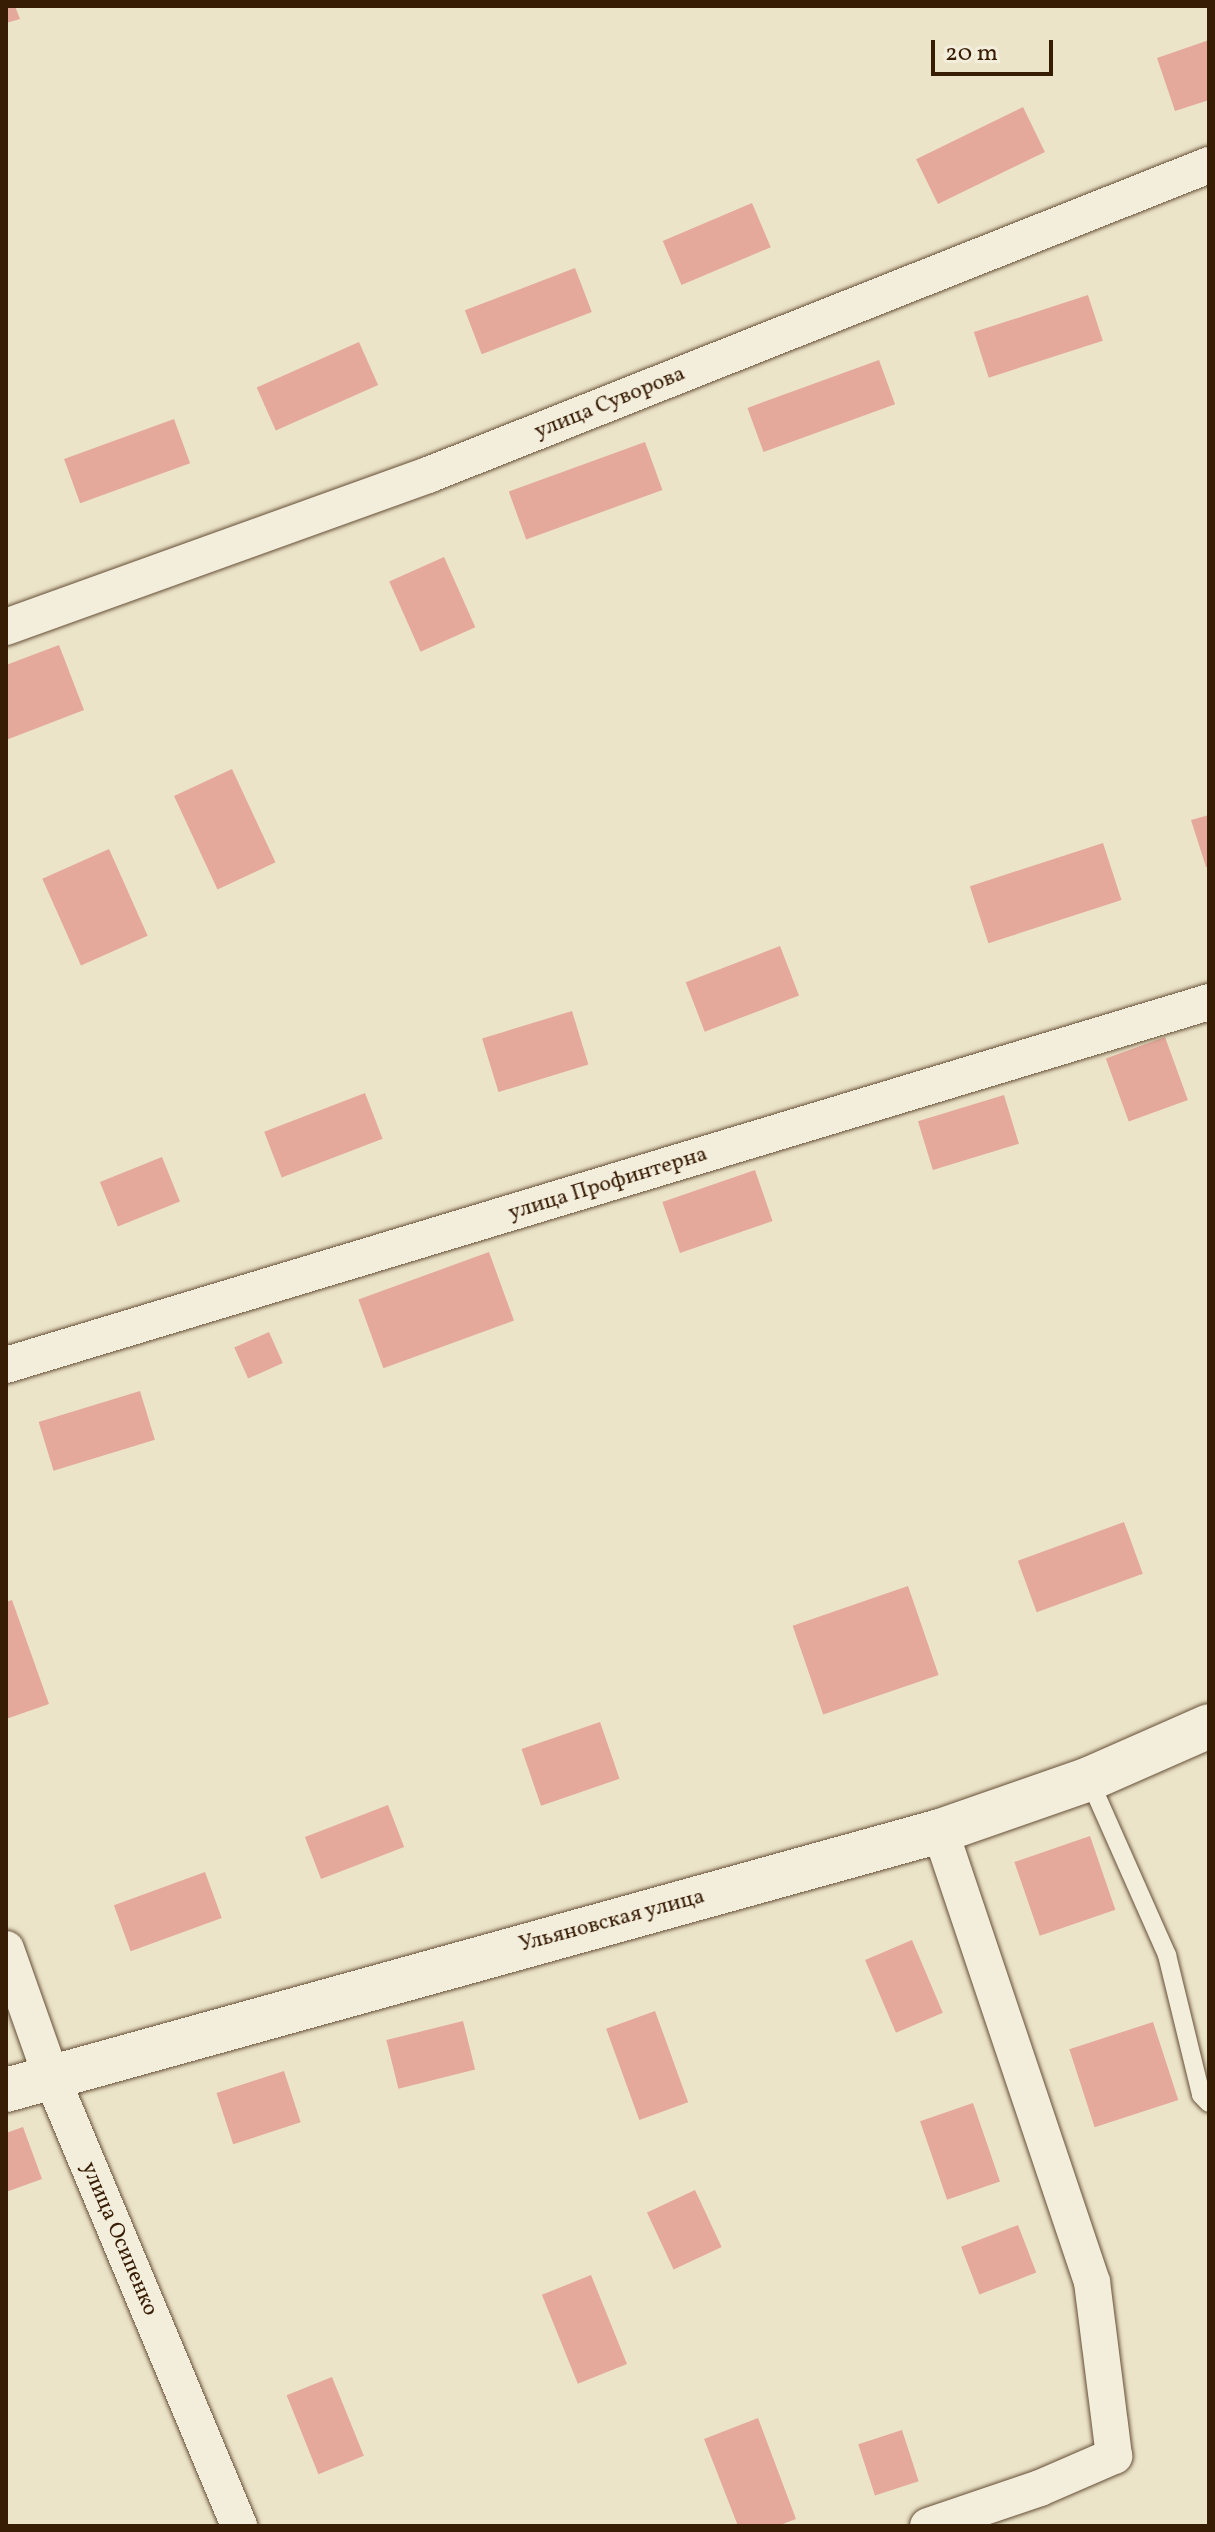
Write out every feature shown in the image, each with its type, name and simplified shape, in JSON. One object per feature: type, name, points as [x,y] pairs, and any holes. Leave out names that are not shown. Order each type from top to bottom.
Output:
[{"type":"street","name":"улица Суворова","points":[[6,627],[428,475],[1209,165]]},
{"type":"street","name":"улица Профинтерна","points":[[6,1365],[1209,1002]]},
{"type":"street","name":"Ульяновская улица","points":[[6,2090],[940,1831],[1089,1779],[1209,1726]]},
{"type":"street","points":[[928,2526],[1040,2488],[1114,2456],[1092,2282],[940,1831]]},
{"type":"street","name":"улица Осипенко","points":[[6,1949],[51,2076],[239,2526]]},
{"type":"lane","points":[[1089,1779],[1167,1955],[1201,2095],[1209,2103]]},
{"type":"building","points":[[6,6],[15,6],[20,19],[6,23]]},
{"type":"building","points":[[1209,40],[1209,100],[1175,111],[1157,58]]},
{"type":"building","points":[[1023,107],[1045,152],[938,204],[916,159]]},
{"type":"building","points":[[752,203],[771,247],[681,285],[663,241]]},
{"type":"building","points":[[575,268],[592,312],[482,354],[465,310]]},
{"type":"building","points":[[1088,295],[1103,341],[989,378],[974,332]]},
{"type":"building","points":[[359,342],[378,385],[276,430],[257,388]]},
{"type":"building","points":[[879,360],[895,404],[764,452],[747,408]]},
{"type":"building","points":[[174,419],[190,463],[80,503],[64,459]]},
{"type":"building","points":[[645,442],[662,490],[526,540],[509,492]]},
{"type":"building","points":[[444,557],[475,627],[421,652],[389,581]]},
{"type":"building","points":[[59,645],[84,710],[6,740],[6,665]]},
{"type":"building","points":[[232,769],[276,862],[218,889],[174,796]]},
{"type":"building","points":[[1209,815],[1209,866],[1206,867],[1191,820]]},
{"type":"building","points":[[1103,843],[1122,900],[988,943],[970,886]]},
{"type":"building","points":[[109,849],[148,936],[81,965],[42,879]]},
{"type":"building","points":[[780,946],[799,995],[705,1032],[686,982]]},
{"type":"building","points":[[572,1011],[588,1065],[498,1092],[482,1038]]},
{"type":"building","points":[[1165,1037],[1188,1100],[1129,1122],[1106,1059]]},
{"type":"building","points":[[365,1093],[383,1139],[282,1177],[264,1132]]},
{"type":"building","points":[[1004,1095],[1019,1144],[933,1170],[918,1121]]},
{"type":"building","points":[[162,1157],[180,1202],[118,1227],[100,1182]]},
{"type":"building","points":[[755,1170],[773,1221],[680,1253],[662,1202]]},
{"type":"building","points":[[489,1252],[514,1321],[383,1368],[358,1300]]},
{"type":"building","points":[[269,1332],[283,1363],[248,1379],[234,1347]]},
{"type":"building","points":[[140,1391],[155,1440],[54,1471],[39,1422]]},
{"type":"building","points":[[1124,1522],[1143,1574],[1037,1612],[1018,1561]]},
{"type":"building","points":[[908,1586],[939,1675],[823,1715],[793,1626]]},
{"type":"building","points":[[12,1600],[49,1704],[6,1719],[6,1602]]},
{"type":"building","points":[[600,1722],[620,1779],[541,1806],[522,1749]]},
{"type":"building","points":[[388,1805],[404,1847],[321,1879],[305,1837]]},
{"type":"building","points":[[1090,1836],[1115,1910],[1040,1936],[1014,1862]]},
{"type":"building","points":[[205,1872],[222,1918],[131,1951],[114,1905]]},
{"type":"building","points":[[912,1940],[943,2013],[896,2033],[865,1960]]},
{"type":"building","points":[[655,2011],[688,2102],[639,2120],[606,2029]]},
{"type":"building","points":[[463,2021],[475,2070],[398,2089],[386,2040]]},
{"type":"building","points":[[1153,2022],[1178,2100],[1095,2127],[1069,2049]]},
{"type":"building","points":[[284,2071],[301,2122],[233,2144],[216,2093]]},
{"type":"building","points":[[973,2103],[1000,2181],[947,2200],[920,2121]]},
{"type":"building","points":[[23,2127],[42,2179],[6,2192],[6,2133]]},
{"type":"building","points":[[695,2190],[722,2247],[674,2269],[647,2212]]},
{"type":"building","points":[[1018,2225],[1036,2273],[979,2294],[961,2247]]},
{"type":"building","points":[[591,2275],[627,2364],[578,2384],[542,2295]]},
{"type":"building","points":[[332,2377],[364,2456],[318,2474],[287,2395]]},
{"type":"building","points":[[758,2418],[796,2519],[777,2526],[738,2526],[704,2439]]},
{"type":"building","points":[[902,2430],[919,2481],[875,2496],[858,2444]]}]
